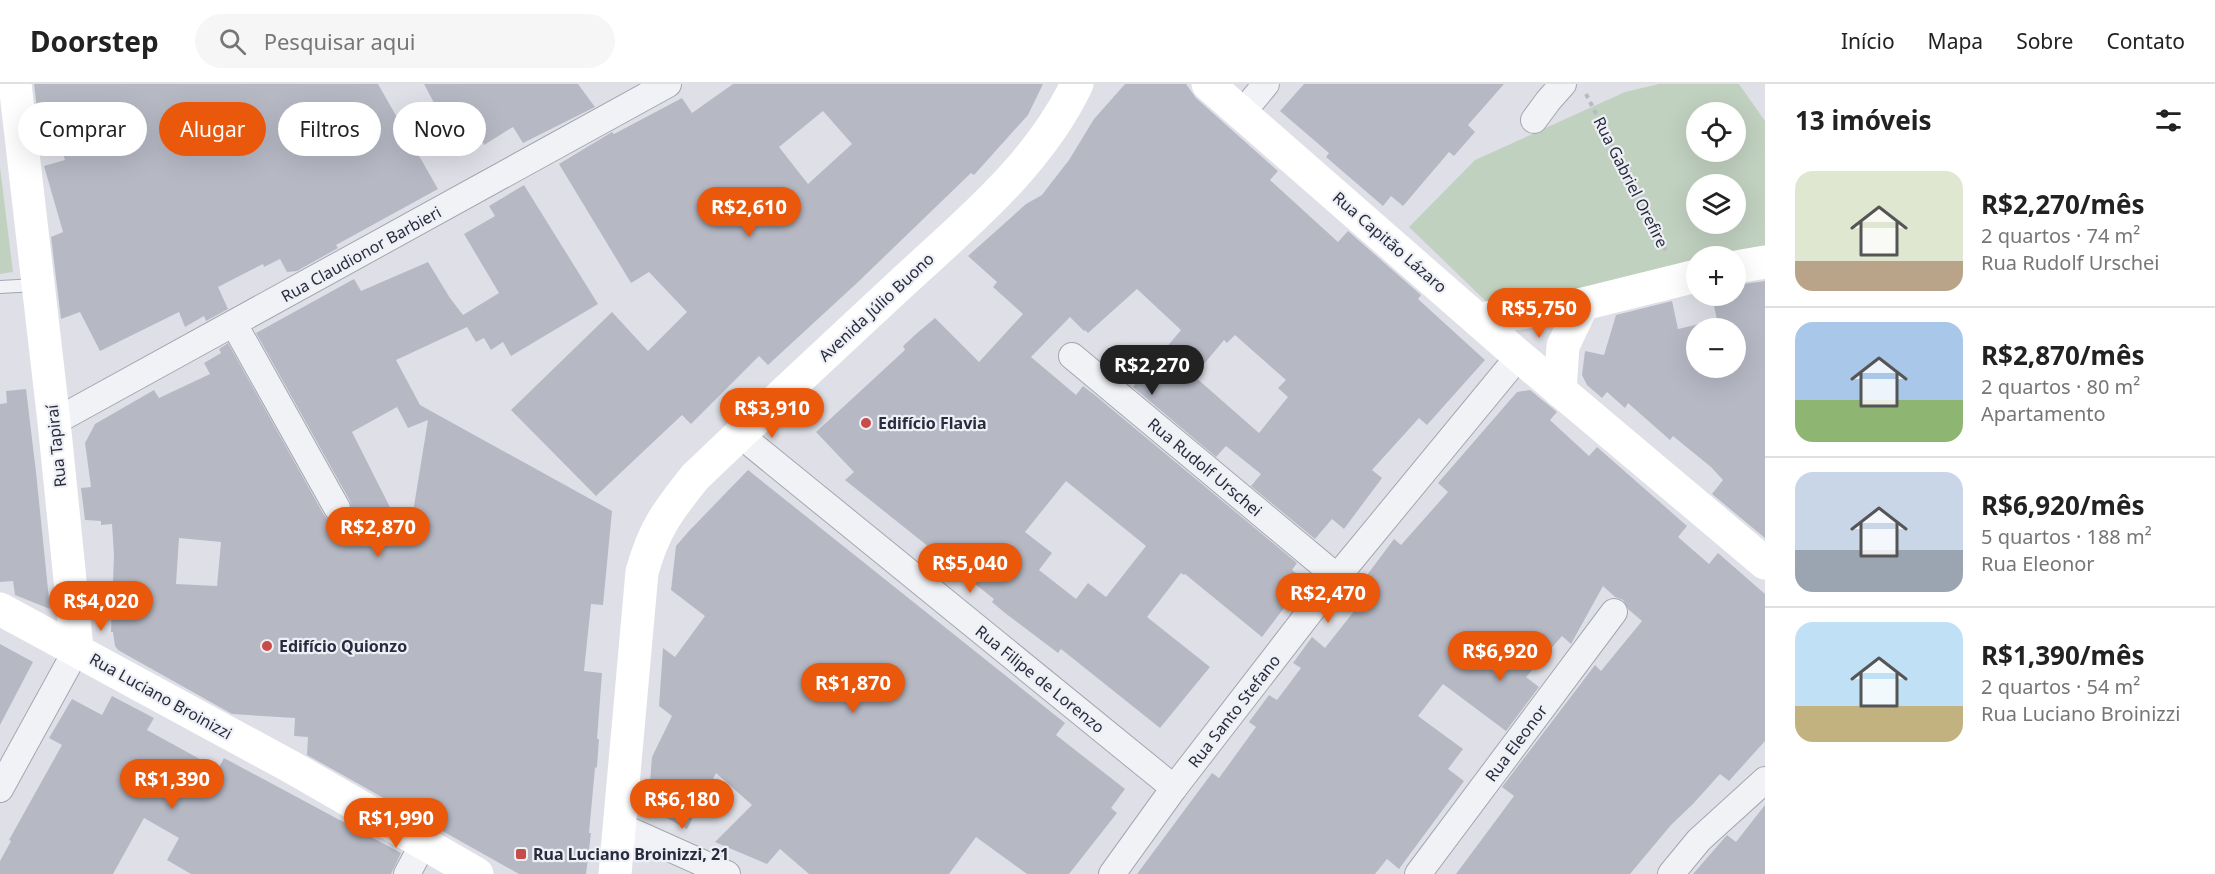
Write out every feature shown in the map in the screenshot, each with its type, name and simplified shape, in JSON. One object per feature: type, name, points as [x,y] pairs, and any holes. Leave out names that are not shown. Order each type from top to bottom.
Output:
[{"type":"street","name":"Rua Tapiraí","points":[[15,84],[54,422],[65,634]]},
{"type":"street","name":"Rua Claudionor Barbieri","points":[[54,422],[668,84]]},
{"type":"street","name":"Avenida Júlio Buono","points":[[615,874],[642,572],[650,545],[660,523],[695,477],[967,222],[1030,158],[1064,111],[1077,84]]},
{"type":"street","name":"Rua Capitão Lázaro","points":[[1208,84],[1519,356],[1765,563]]},
{"type":"street","points":[[1242,113],[1266,84]]},
{"type":"street","points":[[1534,120],[1563,84]]},
{"type":"street","points":[[1746,265],[1765,262]]},
{"type":"street","points":[[1479,320],[1583,304],[1686,278]]},
{"type":"street","points":[[1560,391],[1563,346],[1583,304]]},
{"type":"street","points":[[234,324],[337,508]]},
{"type":"street","name":"Rua Rudolf Urschei","points":[[1072,356],[1337,577]]},
{"type":"street","name":"Rua Santo Stefano","points":[[1112,874],[1174,788],[1337,577],[1519,356]]},
{"type":"street","name":"Rua Filipe de Lorenzo","points":[[739,434],[1174,788]]},
{"type":"street","name":"Rua Luciano Broinizzi","points":[[0,609],[65,634],[477,874]]},
{"type":"street","name":"Rua Eleonor","points":[[1418,874],[1614,612]]},
{"type":"street","points":[[0,789],[65,634]]},
{"type":"street","points":[[1671,874],[1699,840],[1765,780]]},
{"type":"street","points":[[620,826],[727,874]]},
{"type":"street","points":[[408,874],[423,844]]},
{"type":"lane","points":[[0,287],[38,285]]},
{"type":"path","name":"Rua Gabriel Orefire","points":[[1581,84],[1686,274]]},
{"type":"green space","points":[[1659,84],[1739,84],[1765,121],[1765,251],[1746,254],[1746,246],[1686,246],[1686,267],[1498,313],[1409,227],[1475,160],[1625,92]]},
{"type":"green space","points":[[0,167],[13,272],[0,274]]},
{"type":"building","points":[[34,84],[378,84],[393,110],[393,156],[419,156],[438,189],[336,245],[338,248],[297,271],[287,272],[280,259],[264,267],[263,264],[218,287],[228,309],[206,321],[204,316],[185,327],[179,312],[100,351],[80,312],[61,319],[51,237],[63,232],[44,166],[65,160],[64,156],[147,156],[147,102],[36,102]]},
{"type":"building","points":[[424,84],[578,84],[595,107],[523,143],[513,127],[486,144],[486,102],[434,102]]},
{"type":"building","points":[[733,84],[1043,84],[1028,115],[974,175],[971,173],[857,283],[768,365],[759,356],[691,424],[682,415],[596,496],[511,410],[612,312],[648,351],[687,312],[649,272],[631,283],[559,164],[612,132],[614,134],[682,98],[692,113]],"holes":[[[823,111],[852,144],[808,184],[779,147]]]},
{"type":"building","points":[[1125,84],[1186,84],[1196,98],[1278,171],[1270,180],[1338,242],[1348,231],[1421,295],[1418,299],[1485,360],[1427,425],[1419,418],[1372,470],[1382,478],[1344,529],[1332,519],[1315,539],[1251,486],[1261,474],[1226,446],[1216,457],[1133,387],[1181,330],[1137,289],[1088,333],[1070,317],[1031,357],[1076,395],[1083,386],[1096,396],[1297,563],[1292,570],[1305,580],[1262,637],[1181,573],[1147,617],[1210,667],[1160,728],[1061,649],[1058,653],[1005,613],[992,602],[994,599],[845,480],[854,472],[816,432],[905,350],[903,346],[935,318],[979,362],[1023,314],[993,287],[997,282],[968,256],[1026,204],[1042,195],[1069,160],[1094,119]],"holes":[[[1235,335],[1286,380],[1278,388],[1288,397],[1259,433],[1194,376],[1224,340],[1227,343]],[[1066,481],[1146,546],[1106,597],[1088,583],[1076,599],[1039,570],[1052,553],[1025,532]]]},
{"type":"building","points":[[1304,84],[1504,84],[1468,125],[1475,132],[1454,156],[1449,152],[1403,206],[1391,196],[1383,206],[1326,157],[1329,153],[1280,111]]},
{"type":"building","points":[[524,185],[598,304],[511,356],[503,342],[491,350],[484,338],[476,342],[467,327],[396,360],[420,405],[612,511],[603,605],[591,604],[584,671],[602,673],[597,767],[595,768],[586,874],[519,874],[307,755],[308,737],[294,736],[295,718],[232,714],[118,650],[115,646],[113,632],[111,632],[114,555],[112,524],[101,525],[101,521],[85,520],[81,488],[91,487],[85,443],[95,424],[154,390],[159,398],[210,374],[204,363],[221,353],[219,349],[228,343],[324,515],[329,521],[336,523],[345,521],[352,509],[350,501],[256,333],[354,279],[361,291],[428,262],[463,315],[499,293],[464,234],[495,216],[489,206]],"holes":[[[397,407],[408,428],[428,420],[408,543],[352,432]],[[179,538],[221,542],[217,586],[176,584]]]},
{"type":"building","points":[[1765,281],[1765,538],[1712,494],[1723,480],[1711,467],[1673,436],[1670,440],[1628,403],[1625,408],[1607,392],[1602,398],[1587,385],[1582,375],[1585,351],[1604,355],[1616,315],[1672,301],[1678,329],[1686,327],[1686,378],[1746,378],[1746,318],[1717,318],[1714,306],[1746,306],[1746,284]]},
{"type":"building","points":[[26,389],[50,609],[15,595],[13,581],[0,582],[0,404],[7,403],[6,391]]},
{"type":"building","points":[[1530,390],[1557,412],[1550,420],[1589,456],[1597,447],[1687,526],[1678,537],[1709,564],[1718,553],[1765,594],[1765,741],[1729,781],[1720,774],[1671,825],[1630,874],[1456,874],[1514,796],[1502,787],[1595,665],[1601,671],[1642,621],[1628,609],[1623,600],[1615,597],[1603,586],[1571,644],[1562,636],[1526,677],[1539,687],[1506,731],[1443,684],[1418,716],[1463,749],[1448,769],[1464,781],[1399,869],[1387,859],[1375,874],[1137,874],[1212,773],[1219,778],[1256,727],[1249,722],[1269,695],[1277,700],[1301,668],[1293,663],[1312,637],[1325,648],[1355,610],[1346,603],[1394,539],[1401,545],[1448,492],[1438,483],[1517,392]]},
{"type":"building","points":[[748,470],[1065,723],[1056,735],[1125,789],[1111,808],[1117,813],[1069,874],[1027,874],[976,837],[949,874],[809,874],[780,849],[767,864],[715,842],[752,805],[716,773],[687,829],[648,808],[652,757],[672,716],[659,706],[663,648],[675,657],[705,616],[671,590],[676,546]]},
{"type":"building","points":[[0,644],[33,662],[0,725]]},
{"type":"building","points":[[112,696],[154,718],[147,730],[218,769],[224,758],[401,853],[391,874],[191,874],[167,860],[179,838],[144,818],[113,874],[0,874],[0,861],[11,841],[9,840],[62,745],[49,738],[72,699],[102,715]]},
{"type":"building","points":[[1765,805],[1765,874],[1693,874],[1727,835],[1736,842]]},
{"type":"place","name":"Edifício Flavia","points":[[866,423]]},
{"type":"place","name":"Edifício Quionzo","points":[[267,646]]},
{"type":"place","name":"Rua Luciano Broinizzi, 21","points":[[521,854]]}]
